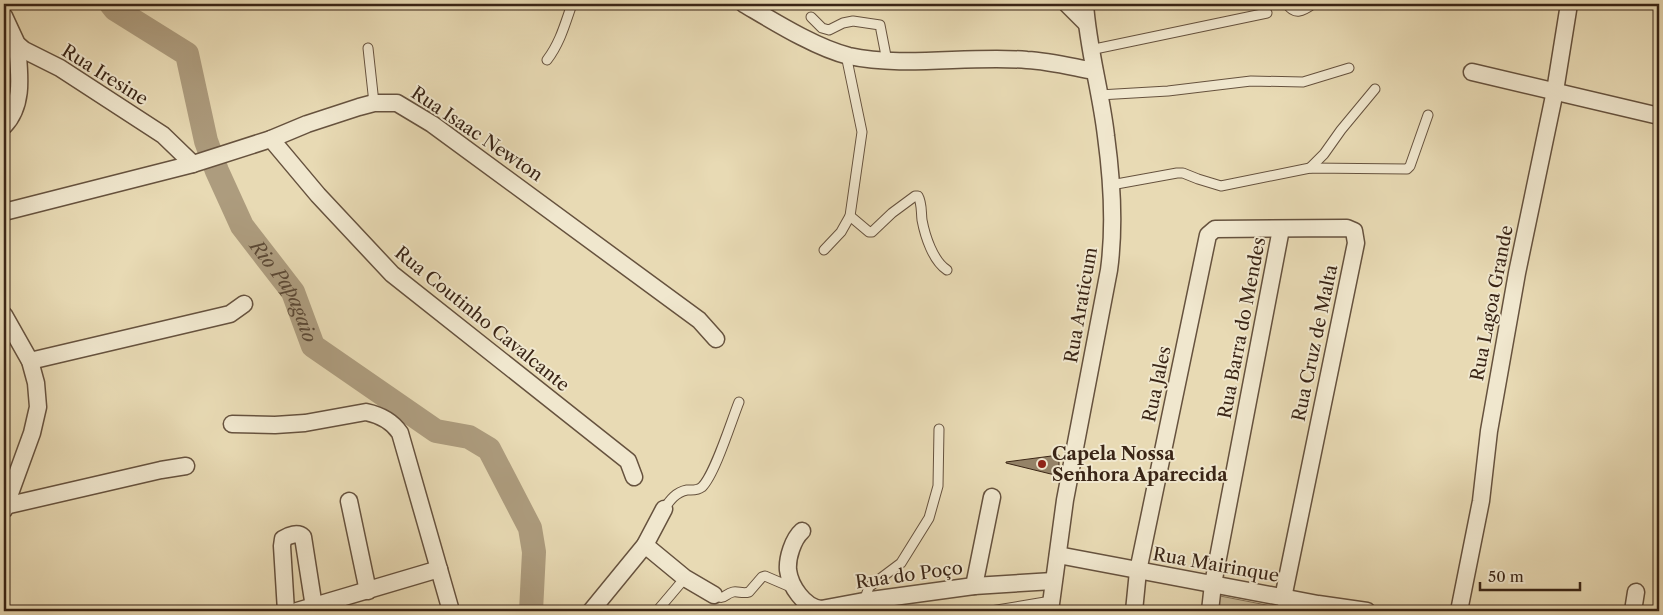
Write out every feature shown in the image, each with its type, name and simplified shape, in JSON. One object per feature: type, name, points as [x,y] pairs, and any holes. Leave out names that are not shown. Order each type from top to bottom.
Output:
[{"type":"street","points":[[744,4],[774,22],[846,55],[887,60],[1027,60],[1094,71]]},
{"type":"street","points":[[1067,4],[1086,23]]},
{"type":"street","name":"Rua Araticum","points":[[1050,606],[1066,500],[1109,270],[1112,234],[1111,185],[1106,135],[1090,50],[1085,4]]},
{"type":"street","name":"Rua Lagoa Grande","points":[[1459,611],[1480,501],[1488,431],[1517,273],[1555,91],[1569,4]]},
{"type":"street","points":[[4,16],[17,44],[20,75],[18,100],[11,118],[4,126]]},
{"type":"street","name":"Rua Iresine","points":[[17,44],[24,50],[60,68],[163,134],[197,162]]},
{"type":"street","points":[[1472,72],[1659,116]]},
{"type":"street","name":"Rua Isaac Newton","points":[[4,212],[224,155],[307,124],[374,103],[397,103],[432,124],[699,320],[716,339]]},
{"type":"street","name":"Rua Coutinho Cavalcante","points":[[271,139],[318,195],[392,274],[628,461],[634,477]]},
{"type":"street","name":"Rua Cruz de Malta","points":[[1217,229],[1347,228],[1354,231],[1356,237],[1283,598]]},
{"type":"street","name":"Rua Jales","points":[[1134,611],[1138,571],[1208,235],[1211,231],[1217,229]]},
{"type":"street","name":"Rua Barra do Mendes","points":[[1210,611],[1213,584],[1281,229]]},
{"type":"street","points":[[30,361],[230,314],[244,304]]},
{"type":"street","points":[[4,315],[30,361],[36,383],[38,407],[32,433],[4,508]]},
{"type":"street","points":[[232,424],[305,423],[366,412],[376,414],[389,421],[400,433],[451,611]]},
{"type":"street","points":[[4,508],[161,470],[186,466]]},
{"type":"street","points":[[974,586],[992,497]]},
{"type":"street","points":[[349,501],[368,591]]},
{"type":"street","points":[[591,611],[645,546],[664,509]]},
{"type":"street","points":[[792,582],[788,565],[795,540],[802,531]]},
{"type":"street","points":[[286,611],[283,539],[299,534],[303,537],[314,607]]},
{"type":"street","points":[[645,546],[685,578],[714,595]]},
{"type":"street","name":"Rua Mairinque","points":[[1058,555],[1283,598],[1317,608],[1367,611]]},
{"type":"street","points":[[297,611],[439,569]]},
{"type":"street","name":"Rua do Poço","points":[[792,582],[809,606],[821,609],[864,601],[974,586],[1053,581]]},
{"type":"street","points":[[1633,611],[1636,592]]},
{"type":"lane","points":[[547,60],[554,53],[561,38],[572,4]]},
{"type":"lane","points":[[1286,4],[1294,12],[1313,4]]},
{"type":"lane","points":[[1090,50],[1267,13]]},
{"type":"lane","points":[[811,17],[822,28],[829,30],[843,23],[853,21],[880,25],[887,60]]},
{"type":"lane","points":[[368,48],[374,103]]},
{"type":"lane","points":[[824,250],[841,232],[850,216],[862,132],[846,55]]},
{"type":"lane","points":[[1099,95],[1168,91],[1251,81],[1303,82],[1349,68]]},
{"type":"lane","points":[[1310,168],[1324,154],[1375,89]]},
{"type":"lane","points":[[1111,185],[1177,173],[1183,173],[1221,186],[1310,168],[1407,169],[1410,166],[1428,115]]},
{"type":"lane","points":[[850,216],[869,232],[872,232],[892,213],[915,196],[918,196],[921,201],[925,233],[939,263],[947,270]]},
{"type":"lane","points":[[664,509],[676,494],[686,490],[697,490],[703,486],[710,474],[739,402]]},
{"type":"lane","points":[[864,601],[868,587],[902,561],[928,518],[938,486],[939,429]]},
{"type":"lane","points":[[714,595],[718,598],[732,592],[749,592],[765,576],[792,582]]},
{"type":"lane","points":[[657,611],[685,578]]},
{"type":"lane","points":[[991,611],[1050,606]]},
{"type":"shaded area","points":[[1215,595],[1297,611],[1214,611]]},
{"type":"building","name":"Capela Nossa Senhora Aparecida","points":[[1059,455],[1059,476],[1006,463],[1006,462]]},
{"type":"waterway","name":"Rio Papagaio","points":[[111,4],[115,9],[187,54],[206,141],[217,171],[242,226],[293,292],[313,346],[436,431],[469,437],[489,449],[530,528],[534,552],[531,611]]},
{"type":"place","name":"Capela Nossa Senhora Aparecida","points":[[1042,464]]}]
